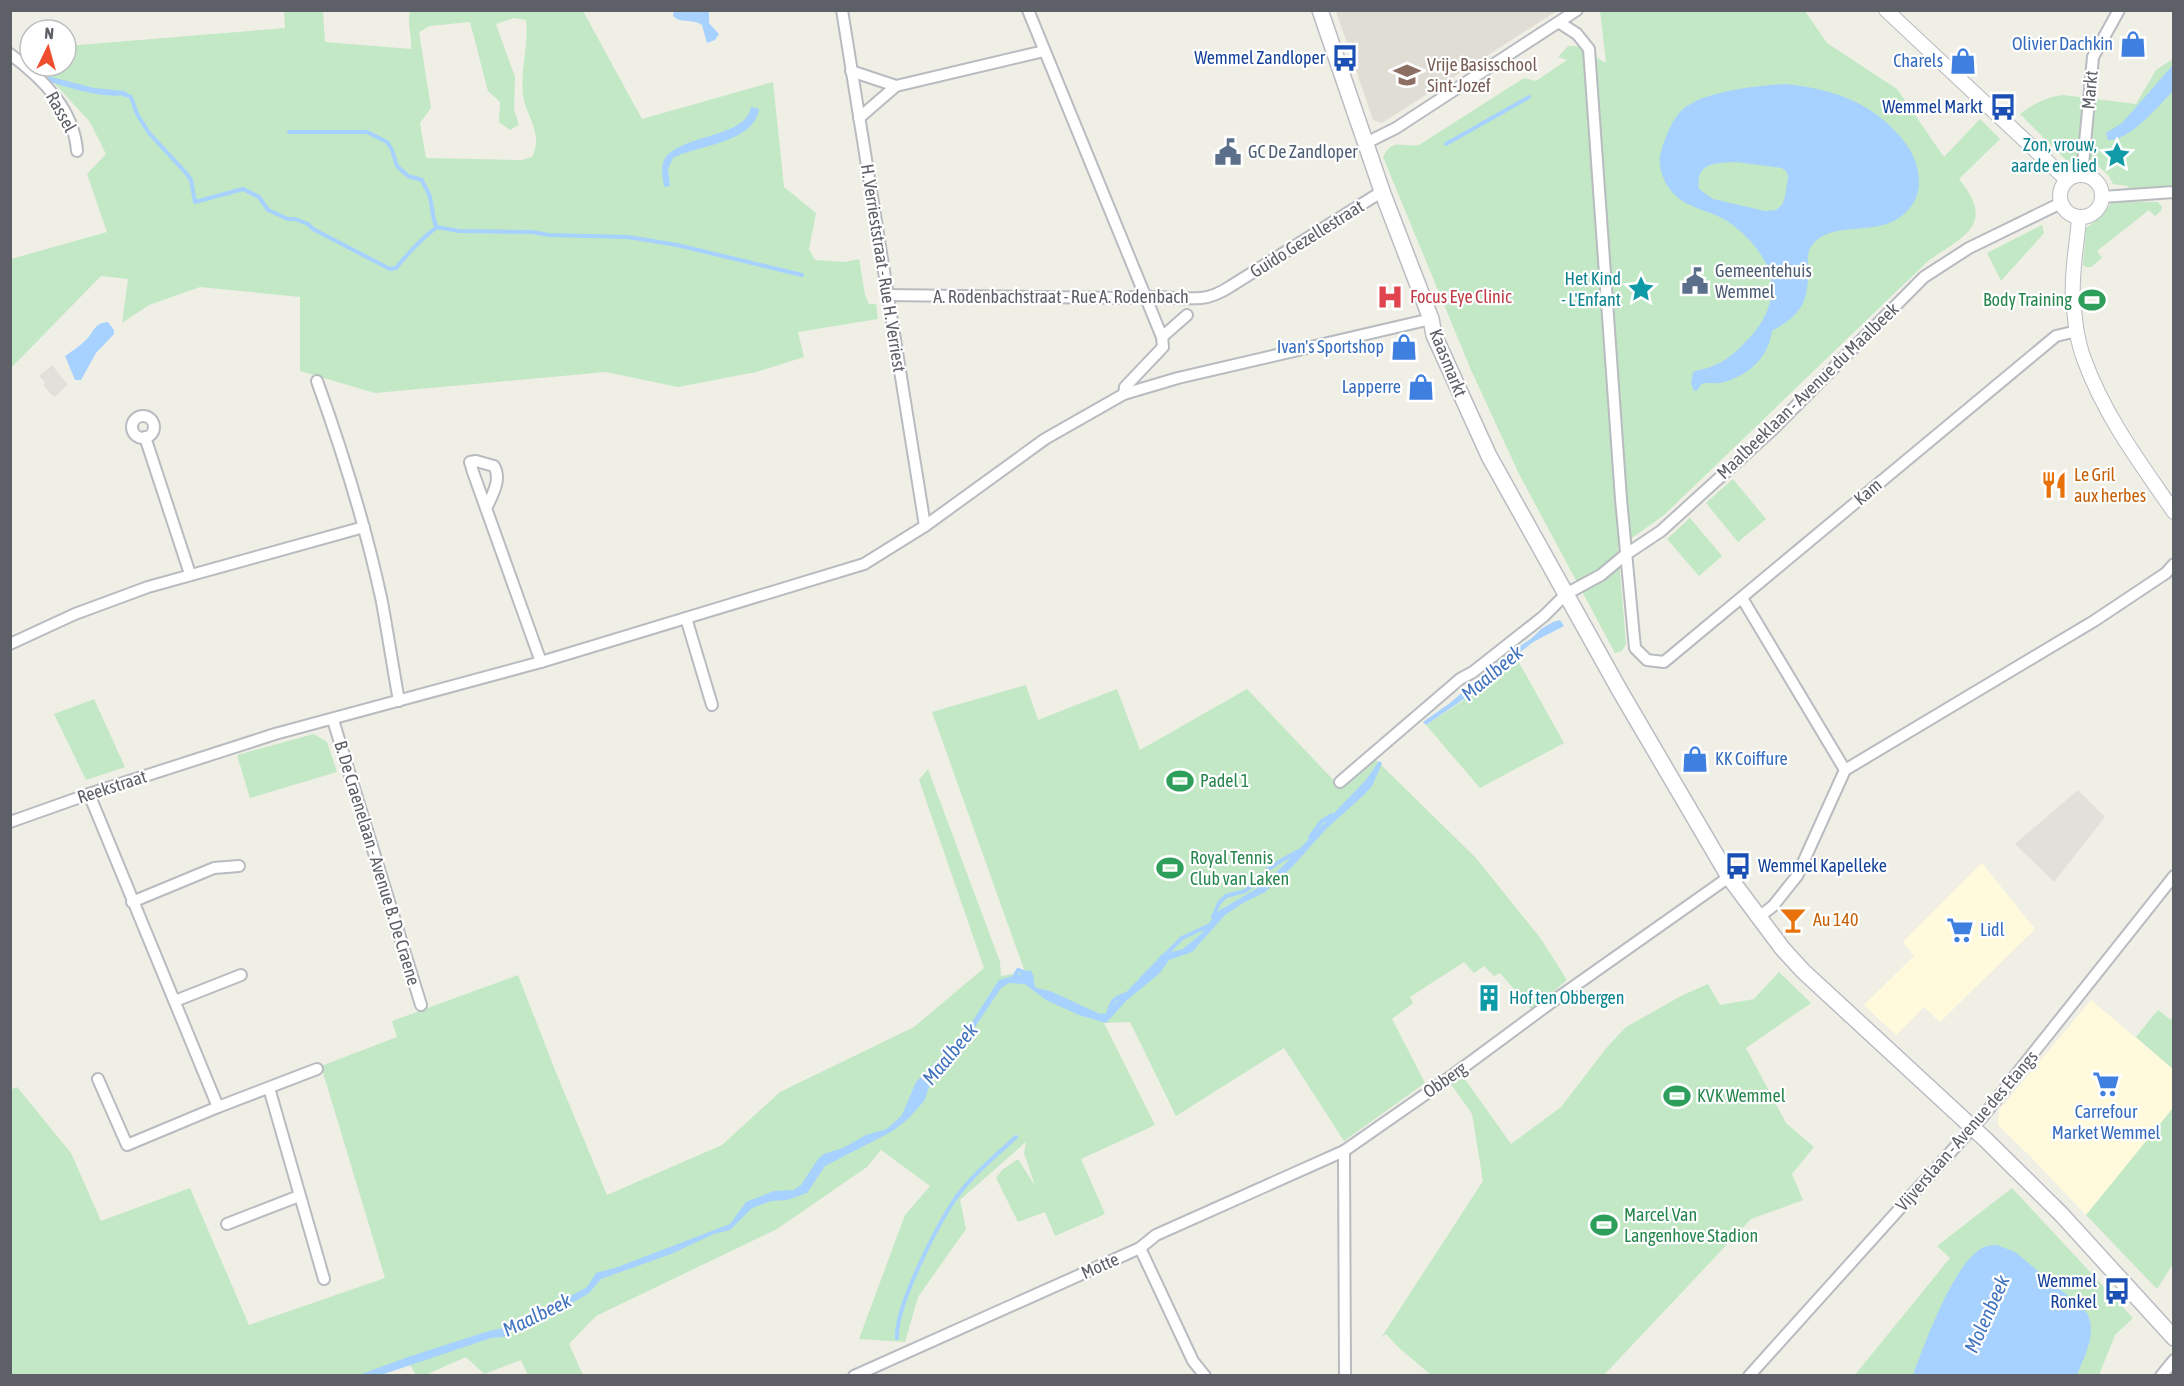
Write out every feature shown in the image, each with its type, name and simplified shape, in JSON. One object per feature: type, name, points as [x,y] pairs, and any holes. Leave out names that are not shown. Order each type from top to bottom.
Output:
[{"type":"main road","name":"Kaasmarkt","points":[[1320,10],[1383,194],[1431,319],[1434,335],[1489,456],[1729,877],[1782,948],[1803,971],[1973,1128],[2061,1214],[2174,1338]]},
{"type":"street","name":"H. Verrieststraat - Rue H. Verriest","points":[[842,10],[925,526]]},
{"type":"street","points":[[1366,143],[1396,128],[1560,24],[1577,10]]},
{"type":"street","points":[[1886,10],[2067,180]]},
{"type":"street","name":"Markt","points":[[2082,175],[2093,57],[2119,10]]},
{"type":"street","points":[[1029,11],[1162,337],[1163,347],[1125,387],[1124,394],[1178,378],[1431,319]]},
{"type":"street","points":[[1560,24],[1577,34],[1589,49],[1625,555]]},
{"type":"street","points":[[859,117],[896,86],[1044,51]]},
{"type":"street","name":"Rassel","points":[[10,54],[33,71],[54,93],[75,131],[77,151]]},
{"type":"street","points":[[851,71],[896,86]]},
{"type":"street","points":[[2082,175],[2091,177],[2099,183],[2102,197],[2095,212],[2090,216],[2079,218],[2066,213],[2061,203],[2062,186],[2067,180],[2082,175]]},
{"type":"street","points":[[2102,197],[2174,192]]},
{"type":"street","name":"Guido Gezellestraat","points":[[1231,286],[1378,194],[1383,194]]},
{"type":"street","name":"Maalbeeklaan - Avenue du Maalbeek","points":[[1340,782],[1460,679],[1473,672],[1544,616],[1566,594],[1601,575],[1660,531],[1772,430],[1924,277],[1969,248],[2061,203]]},
{"type":"street","points":[[2079,218],[2073,282],[2077,331],[2083,357],[2102,399],[2133,455],[2174,512]]},
{"type":"street","name":"A. Rodenbachstraat - Rue A. Rodenbach","points":[[887,295],[1125,298],[1144,295],[1202,298],[1216,295],[1231,286]]},
{"type":"street","points":[[1162,337],[1186,315]]},
{"type":"street","name":"Kam","points":[[1625,555],[1635,648],[1647,660],[1656,663],[1664,662],[2056,336],[2077,331]]},
{"type":"street","points":[[317,381],[343,454],[364,528],[382,601],[399,701]]},
{"type":"street","name":"Reekstraat","points":[[10,822],[88,794],[275,734],[541,662],[864,564],[925,526],[1045,439],[1124,394]]},
{"type":"street","points":[[145,438],[190,574]]},
{"type":"street","points":[[486,509],[541,662]]},
{"type":"street","points":[[10,644],[106,602],[190,574],[364,528]]},
{"type":"street","points":[[1759,917],[1773,906],[1797,876],[1845,770],[2094,621],[2166,573],[2174,564]]},
{"type":"street","points":[[1742,598],[1845,770]]},
{"type":"street","points":[[686,618],[712,705]]},
{"type":"street","name":"B. De Craenelaan - Avenue B. De Craene","points":[[333,720],[421,1005]]},
{"type":"street","points":[[88,794],[218,1107]]},
{"type":"street","points":[[132,902],[214,868],[239,866]]},
{"type":"street","name":"Vijverslaan - Avenue des Etangs","points":[[1749,1376],[1973,1128],[2174,876]]},
{"type":"street","name":"Obberg","points":[[1344,1150],[1729,877]]},
{"type":"street","points":[[175,1001],[241,975]]},
{"type":"street","points":[[98,1079],[128,1145],[218,1107],[316,1070]]},
{"type":"street","points":[[268,1088],[324,1279]]},
{"type":"street","points":[[1344,1150],[1345,1376]]},
{"type":"street","name":"Motte","points":[[854,1376],[1140,1248],[1156,1235],[1344,1150]]},
{"type":"street","points":[[227,1224],[299,1196]]},
{"type":"street","points":[[1140,1248],[1193,1361],[1205,1376]]},
{"type":"street","points":[[2161,1376],[2174,1360]]},
{"type":"shaded area","name":"Vrije Basisschool Sint-Jozef","points":[[1336,10],[1557,11],[1382,123],[1373,120]]},
{"type":"shaded area","points":[[52,365],[68,385],[54,397],[43,385],[45,382],[39,376]]},
{"type":"shaded area","points":[[2078,790],[2105,817],[2054,882],[2015,844]]},
{"type":"shaded area","points":[[1982,863],[2035,929],[1940,1022],[1924,1007],[1896,1035],[1864,1005],[1914,956],[1903,942]]},
{"type":"shaded area","points":[[2091,1000],[2173,1069],[2174,1108],[2086,1215],[1998,1125],[1999,1110]]},
{"type":"green space","points":[[1600,10],[1805,11],[1827,43],[1897,89],[1944,157],[1980,119],[2000,139],[1959,179],[1970,195],[1975,208],[1975,218],[1971,228],[1964,236],[1928,261],[1664,515],[1618,548],[1626,644],[1622,651],[1615,653],[1519,474],[1471,370],[1383,157],[1394,145],[1419,145],[1524,78],[1536,81],[1567,60],[1558,57],[1568,46],[1577,46],[1606,63]]},
{"type":"green space","points":[[284,11],[323,11],[325,42],[411,49],[410,11],[583,11],[642,119],[773,82],[784,187],[816,213],[809,249],[815,260],[845,262],[859,259],[865,295],[869,304],[876,304],[878,319],[798,332],[804,357],[756,372],[678,387],[606,372],[375,393],[300,371],[300,297],[200,287],[149,305],[122,323],[128,279],[101,276],[11,368],[11,259],[107,232],[87,174],[106,154],[90,122],[48,78],[78,78],[78,45],[285,28]],"holes":[[[514,18],[526,20],[522,86],[536,140],[532,157],[522,160],[426,158],[420,123],[431,108],[419,32],[430,26],[470,22],[488,91],[500,102],[499,122],[510,130],[519,125],[514,109],[515,77],[496,24]]]},
{"type":"green space","points":[[2173,59],[2173,186],[2130,189],[2127,186],[2113,184],[2109,176],[2097,165],[2071,165],[2020,114],[2051,97],[2063,95],[2136,104],[2156,70]]},
{"type":"green space","points":[[2116,201],[2158,202],[2162,207],[2155,216],[2149,210],[2097,251],[2102,258],[2091,267],[2086,267],[2083,265],[2086,228],[2102,216],[2111,203]]},
{"type":"green space","points":[[2042,225],[2044,233],[2001,281],[1987,253]]},
{"type":"green space","points":[[1733,479],[1766,519],[1738,542],[1706,503]]},
{"type":"green space","points":[[1690,518],[1722,556],[1699,576],[1667,539]]},
{"type":"green space","points":[[1516,657],[1564,743],[1480,788],[1426,725],[1461,702]]},
{"type":"green space","points":[[1026,685],[1038,720],[1117,689],[1140,750],[1247,689],[1340,787],[1375,759],[1476,858],[1541,939],[1567,980],[1532,1010],[1500,973],[1494,976],[1484,966],[1474,973],[1464,962],[1410,997],[1413,1003],[1392,1019],[1425,1083],[1344,1141],[1284,1048],[1176,1116],[1130,1022],[1104,1023],[1155,1125],[1081,1159],[1105,1214],[1055,1236],[1045,1212],[1018,1222],[996,1178],[1002,1170],[1018,1159],[1035,1186],[1024,1153],[1026,1142],[960,1200],[966,1229],[918,1297],[905,1342],[859,1339],[905,1215],[930,1186],[881,1150],[867,1167],[777,1229],[596,1316],[569,1344],[583,1375],[528,1375],[521,1360],[484,1374],[466,1357],[423,1376],[416,1375],[406,1358],[359,1376],[11,1375],[10,1090],[17,1087],[71,1153],[101,1221],[190,1188],[249,1325],[385,1278],[321,1066],[397,1037],[392,1021],[518,975],[607,1195],[722,1145],[780,1092],[914,1027],[984,968],[919,780],[928,769],[1000,962],[1001,976],[1025,972],[932,712]]},
{"type":"green space","points":[[94,699],[125,767],[86,780],[54,714]]},
{"type":"green space","points":[[314,734],[327,742],[337,772],[250,798],[237,755]]},
{"type":"green space","points":[[1779,972],[1811,1003],[1746,1048],[1786,1123],[1814,1147],[1792,1174],[1803,1200],[1751,1219],[1604,1375],[1431,1375],[1386,1334],[1381,1338],[1483,1181],[1472,1114],[1451,1084],[1462,1075],[1511,1144],[1561,1107],[1608,1046],[1626,1027],[1681,996],[1708,984],[1720,1005],[1754,999]]},
{"type":"green space","points":[[2158,1010],[2171,1020],[2173,1015],[2173,1069],[2136,1037]]},
{"type":"green space","points":[[2173,1108],[2173,1264],[2157,1289],[2086,1215]]},
{"type":"green space","points":[[2012,1188],[2133,1318],[2115,1335],[2099,1375],[1854,1376],[1950,1258],[1937,1246]]},
{"type":"water","points":[[674,11],[709,11],[709,23],[719,34],[715,40],[707,43],[702,25],[676,18],[673,16]]},
{"type":"water","points":[[2173,65],[2173,91],[2134,129],[2116,139],[2108,140],[2106,133],[2122,123]]},
{"type":"water","points":[[48,78],[55,78],[94,88],[125,91],[128,94],[110,96],[50,82]]},
{"type":"water","points":[[1785,84],[1816,89],[1845,98],[1885,121],[1906,144],[1916,162],[1918,192],[1909,209],[1898,219],[1873,227],[1834,232],[1823,236],[1813,244],[1808,254],[1807,288],[1802,305],[1791,319],[1772,331],[1770,341],[1761,358],[1739,376],[1720,383],[1701,384],[1698,390],[1694,391],[1691,383],[1693,372],[1726,359],[1753,334],[1764,318],[1770,303],[1772,288],[1770,274],[1755,247],[1730,223],[1689,205],[1672,192],[1660,168],[1660,154],[1667,133],[1675,119],[1690,104],[1730,91]],"holes":[[[1736,162],[1782,168],[1787,172],[1788,177],[1785,197],[1782,205],[1776,210],[1765,211],[1713,199],[1699,189],[1700,174],[1708,166],[1714,164]]]},
{"type":"water","points":[[751,107],[759,109],[755,120],[747,129],[724,141],[673,158],[668,169],[670,186],[664,187],[662,166],[669,154],[693,141],[736,126],[746,118]]},
{"type":"water","points":[[108,322],[114,334],[96,353],[81,380],[75,380],[65,356],[84,342],[97,326]]},
{"type":"water","points":[[1560,620],[1564,626],[1533,642],[1474,692],[1426,725],[1423,722],[1541,629]]},
{"type":"water","points":[[1379,761],[1382,763],[1372,786],[1327,828],[1292,867],[1265,892],[1225,915],[1192,952],[1169,960],[1160,973],[1127,1000],[1106,1023],[1079,1015],[1046,1000],[1025,984],[1009,983],[1001,988],[952,1061],[934,1074],[924,1101],[908,1119],[891,1132],[825,1166],[807,1193],[752,1208],[730,1230],[714,1234],[671,1254],[601,1279],[589,1293],[572,1303],[539,1315],[503,1337],[491,1338],[381,1375],[359,1375],[408,1357],[508,1327],[534,1310],[552,1306],[587,1287],[596,1273],[615,1268],[730,1224],[746,1202],[774,1191],[794,1190],[801,1185],[818,1159],[824,1154],[843,1148],[866,1135],[887,1129],[902,1115],[916,1082],[965,1033],[999,980],[1030,970],[1036,988],[1050,991],[1100,1014],[1106,1013],[1141,977],[1149,973],[1161,955],[1183,949],[1202,933],[1217,912],[1256,889],[1280,869],[1366,780]]},
{"type":"water","name":"Molenbeek","points":[[1997,1245],[2015,1252],[2085,1310],[2091,1326],[2091,1334],[2077,1375],[1913,1375],[1940,1308],[1959,1273],[1979,1250]]},
{"type":"waterway","points":[[123,94],[131,97],[137,114],[149,133],[191,180],[195,202],[243,189],[259,197],[268,210],[288,219],[308,224],[313,229],[390,269],[396,268],[415,246],[437,227],[459,231],[628,237],[677,245],[802,275]]},
{"type":"waterway","points":[[1446,144],[1529,97]]},
{"type":"waterway","points":[[289,132],[367,132],[387,142],[397,166],[408,176],[422,180],[429,196],[437,228]]},
{"type":"waterway","name":"Maalbeek","points":[[1310,837],[1322,821],[1332,815]]},
{"type":"waterway","name":"Maalbeek","points":[[1213,917],[1219,903],[1226,896],[1245,891],[1259,881],[1267,870],[1299,851]]},
{"type":"waterway","name":"Maalbeek","points":[[1142,978],[1182,938],[1208,926]]},
{"type":"waterway","name":"Maalbeek","points":[[1013,979],[1018,970],[1029,974]]},
{"type":"waterway","name":"Maalbeek","points":[[1108,1015],[1114,1001],[1127,994]]},
{"type":"waterway","points":[[897,1338],[903,1307],[918,1267],[947,1211],[969,1182],[1016,1137]]},
{"type":"place","name":"Olivier Dachkin","points":[[2133,44]]},
{"type":"place","name":"Wemmel Zandloper","points":[[1345,58]]},
{"type":"place","name":"Charels","points":[[1963,61]]},
{"type":"place","name":"Vrije Basisschool Sint-Jozef","points":[[1407,75]]},
{"type":"place","name":"Wemmel Markt","points":[[2003,107]]},
{"type":"place","name":"GC De Zandloper","points":[[1228,152]]},
{"type":"place","name":"Zon, vrouw, aarde en lied","points":[[2117,155]]},
{"type":"place","name":"Gemeentehuis Wemmel","points":[[1695,281]]},
{"type":"place","name":"Het Kind - L'Enfant","points":[[1641,289]]},
{"type":"place","name":"Focus Eye Clinic","points":[[1390,297]]},
{"type":"place","name":"Body Training","points":[[2092,300]]},
{"type":"place","name":"Ivan's Sportshop","points":[[1404,347]]},
{"type":"place","name":"Lapperre","points":[[1421,387]]},
{"type":"place","name":"Le Gril aux herbes","points":[[2054,485]]},
{"type":"place","name":"KK Coiffure","points":[[1695,759]]},
{"type":"place","name":"Padel 1","points":[[1180,781]]},
{"type":"place","name":"Wemmel Kapelleke","points":[[1738,866]]},
{"type":"place","name":"Royal Tennis Club van Laken","points":[[1170,868]]},
{"type":"place","name":"Au 140","points":[[1793,920]]},
{"type":"place","name":"Lidl","points":[[1960,930]]},
{"type":"place","name":"Hof ten Obbergen","points":[[1489,998]]},
{"type":"place","name":"Carrefour Market Wemmel","points":[[2106,1084]]},
{"type":"place","name":"KVK Wemmel","points":[[1677,1096]]},
{"type":"place","name":"Marcel Van Langenhove Stadion","points":[[1604,1225]]},
{"type":"place","name":"Wemmel Ronkel","points":[[2117,1291]]}]
